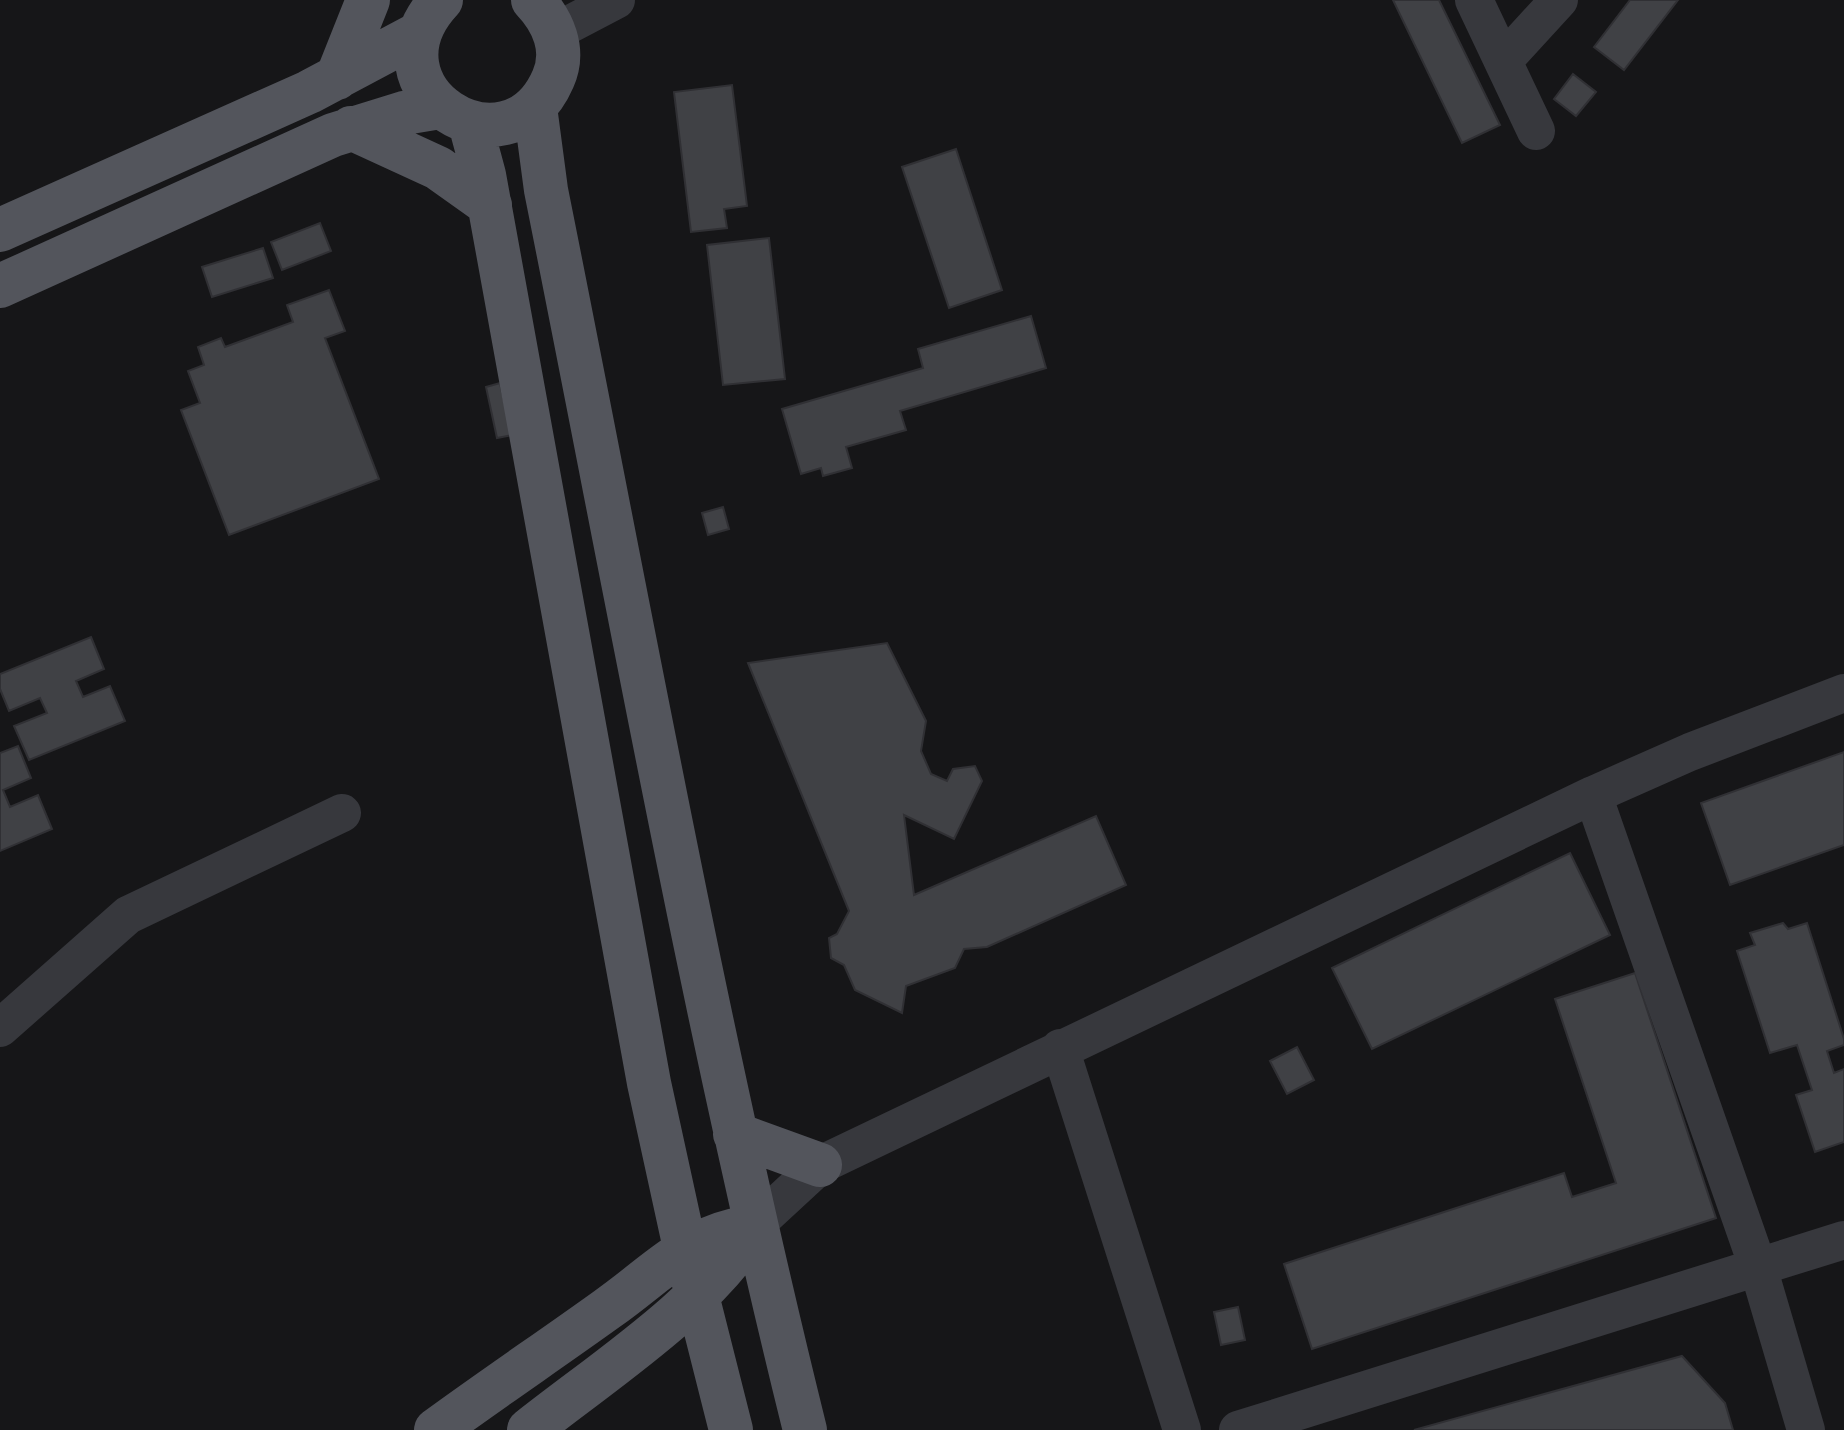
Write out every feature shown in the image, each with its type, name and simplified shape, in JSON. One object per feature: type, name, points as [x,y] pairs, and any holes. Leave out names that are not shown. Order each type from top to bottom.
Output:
[{"type":"main road","points":[[337,78],[368,0]]},
{"type":"main road","points":[[0,230],[337,78],[429,12]]},
{"type":"main road","points":[[429,12],[416,54],[419,74],[427,92],[455,115],[490,205],[649,1083],[685,1248],[731,1430]]},
{"type":"main road","points":[[0,286],[351,128],[455,115],[504,123],[535,107],[548,92],[556,73],[559,52],[544,16]]},
{"type":"main road","points":[[535,107],[546,190],[735,1134],[754,1226],[805,1430]]},
{"type":"main road","points":[[351,128],[438,168],[490,205]]},
{"type":"main road","points":[[735,1134],[820,1165]]},
{"type":"main road","points":[[436,1430],[609,1309],[685,1248],[718,1233],[754,1226]]},
{"type":"main road","points":[[529,1430],[699,1294],[730,1263],[754,1226]]},
{"type":"street","points":[[544,16],[616,0]]},
{"type":"street","points":[[1474,0],[1536,131]]},
{"type":"street","points":[[1503,61],[1559,0]]},
{"type":"street","points":[[754,1226],[820,1165],[1593,795],[1690,752],[1844,693]]},
{"type":"street","points":[[1593,795],[1758,1267],[1806,1430]]},
{"type":"street","points":[[0,1028],[128,915],[342,813]]},
{"type":"street","points":[[1060,1048],[1182,1430]]},
{"type":"street","points":[[1238,1430],[1844,1240]]},
{"type":"building","points":[[1393,0],[1439,0],[1500,125],[1462,143]]},
{"type":"building","points":[[1630,0],[1678,0],[1624,70],[1594,47]]},
{"type":"building","points":[[1573,74],[1596,92],[1576,116],[1554,99]]},
{"type":"building","points":[[732,85],[747,206],[724,209],[727,228],[691,232],[674,92]]},
{"type":"building","points":[[956,149],[1002,290],[949,308],[902,167]]},
{"type":"building","points":[[320,223],[331,251],[282,270],[271,242]]},
{"type":"building","points":[[769,238],[785,379],[723,385],[707,245]]},
{"type":"building","points":[[263,248],[273,278],[212,297],[202,267]]},
{"type":"building","points":[[329,290],[345,331],[325,338],[379,479],[229,535],[181,410],[200,403],[188,371],[204,365],[198,347],[221,338],[225,347],[293,322],[287,305]]},
{"type":"building","points":[[1031,316],[1046,368],[900,411],[906,430],[846,447],[852,468],[823,476],[821,468],[801,474],[782,409],[923,368],[918,349]]},
{"type":"building","points":[[500,383],[512,435],[497,438],[486,387]]},
{"type":"building","points":[[723,507],[729,529],[708,535],[702,513]]},
{"type":"building","points":[[91,637],[104,669],[76,681],[83,697],[110,686],[125,721],[29,760],[14,726],[47,713],[40,698],[9,711],[0,689],[0,674]]},
{"type":"building","points":[[887,643],[926,721],[921,751],[931,774],[947,781],[953,769],[975,766],[982,781],[954,839],[904,815],[914,895],[1096,816],[1126,885],[987,947],[964,949],[955,968],[906,986],[902,1013],[855,990],[844,965],[831,958],[829,938],[837,934],[849,911],[748,663]]},
{"type":"building","points":[[18,746],[31,778],[3,790],[10,807],[38,795],[52,829],[0,851],[0,753]]},
{"type":"building","points":[[1844,752],[1844,845],[1730,885],[1701,803]]},
{"type":"building","points":[[1570,853],[1610,935],[1372,1049],[1332,968]]},
{"type":"building","points":[[1783,923],[1788,929],[1807,923],[1844,1039],[1844,1045],[1827,1051],[1834,1073],[1844,1069],[1844,1142],[1815,1152],[1796,1095],[1812,1090],[1797,1045],[1770,1053],[1737,951],[1755,945],[1750,933]]},
{"type":"building","points":[[1635,973],[1716,1218],[1312,1349],[1284,1264],[1564,1173],[1572,1197],[1616,1183],[1555,999]]},
{"type":"building","points":[[1297,1047],[1314,1080],[1287,1094],[1270,1061]]},
{"type":"building","points":[[1238,1307],[1245,1340],[1221,1345],[1214,1312]]},
{"type":"building","points":[[1682,1356],[1725,1403],[1733,1430],[1414,1430]]}]
